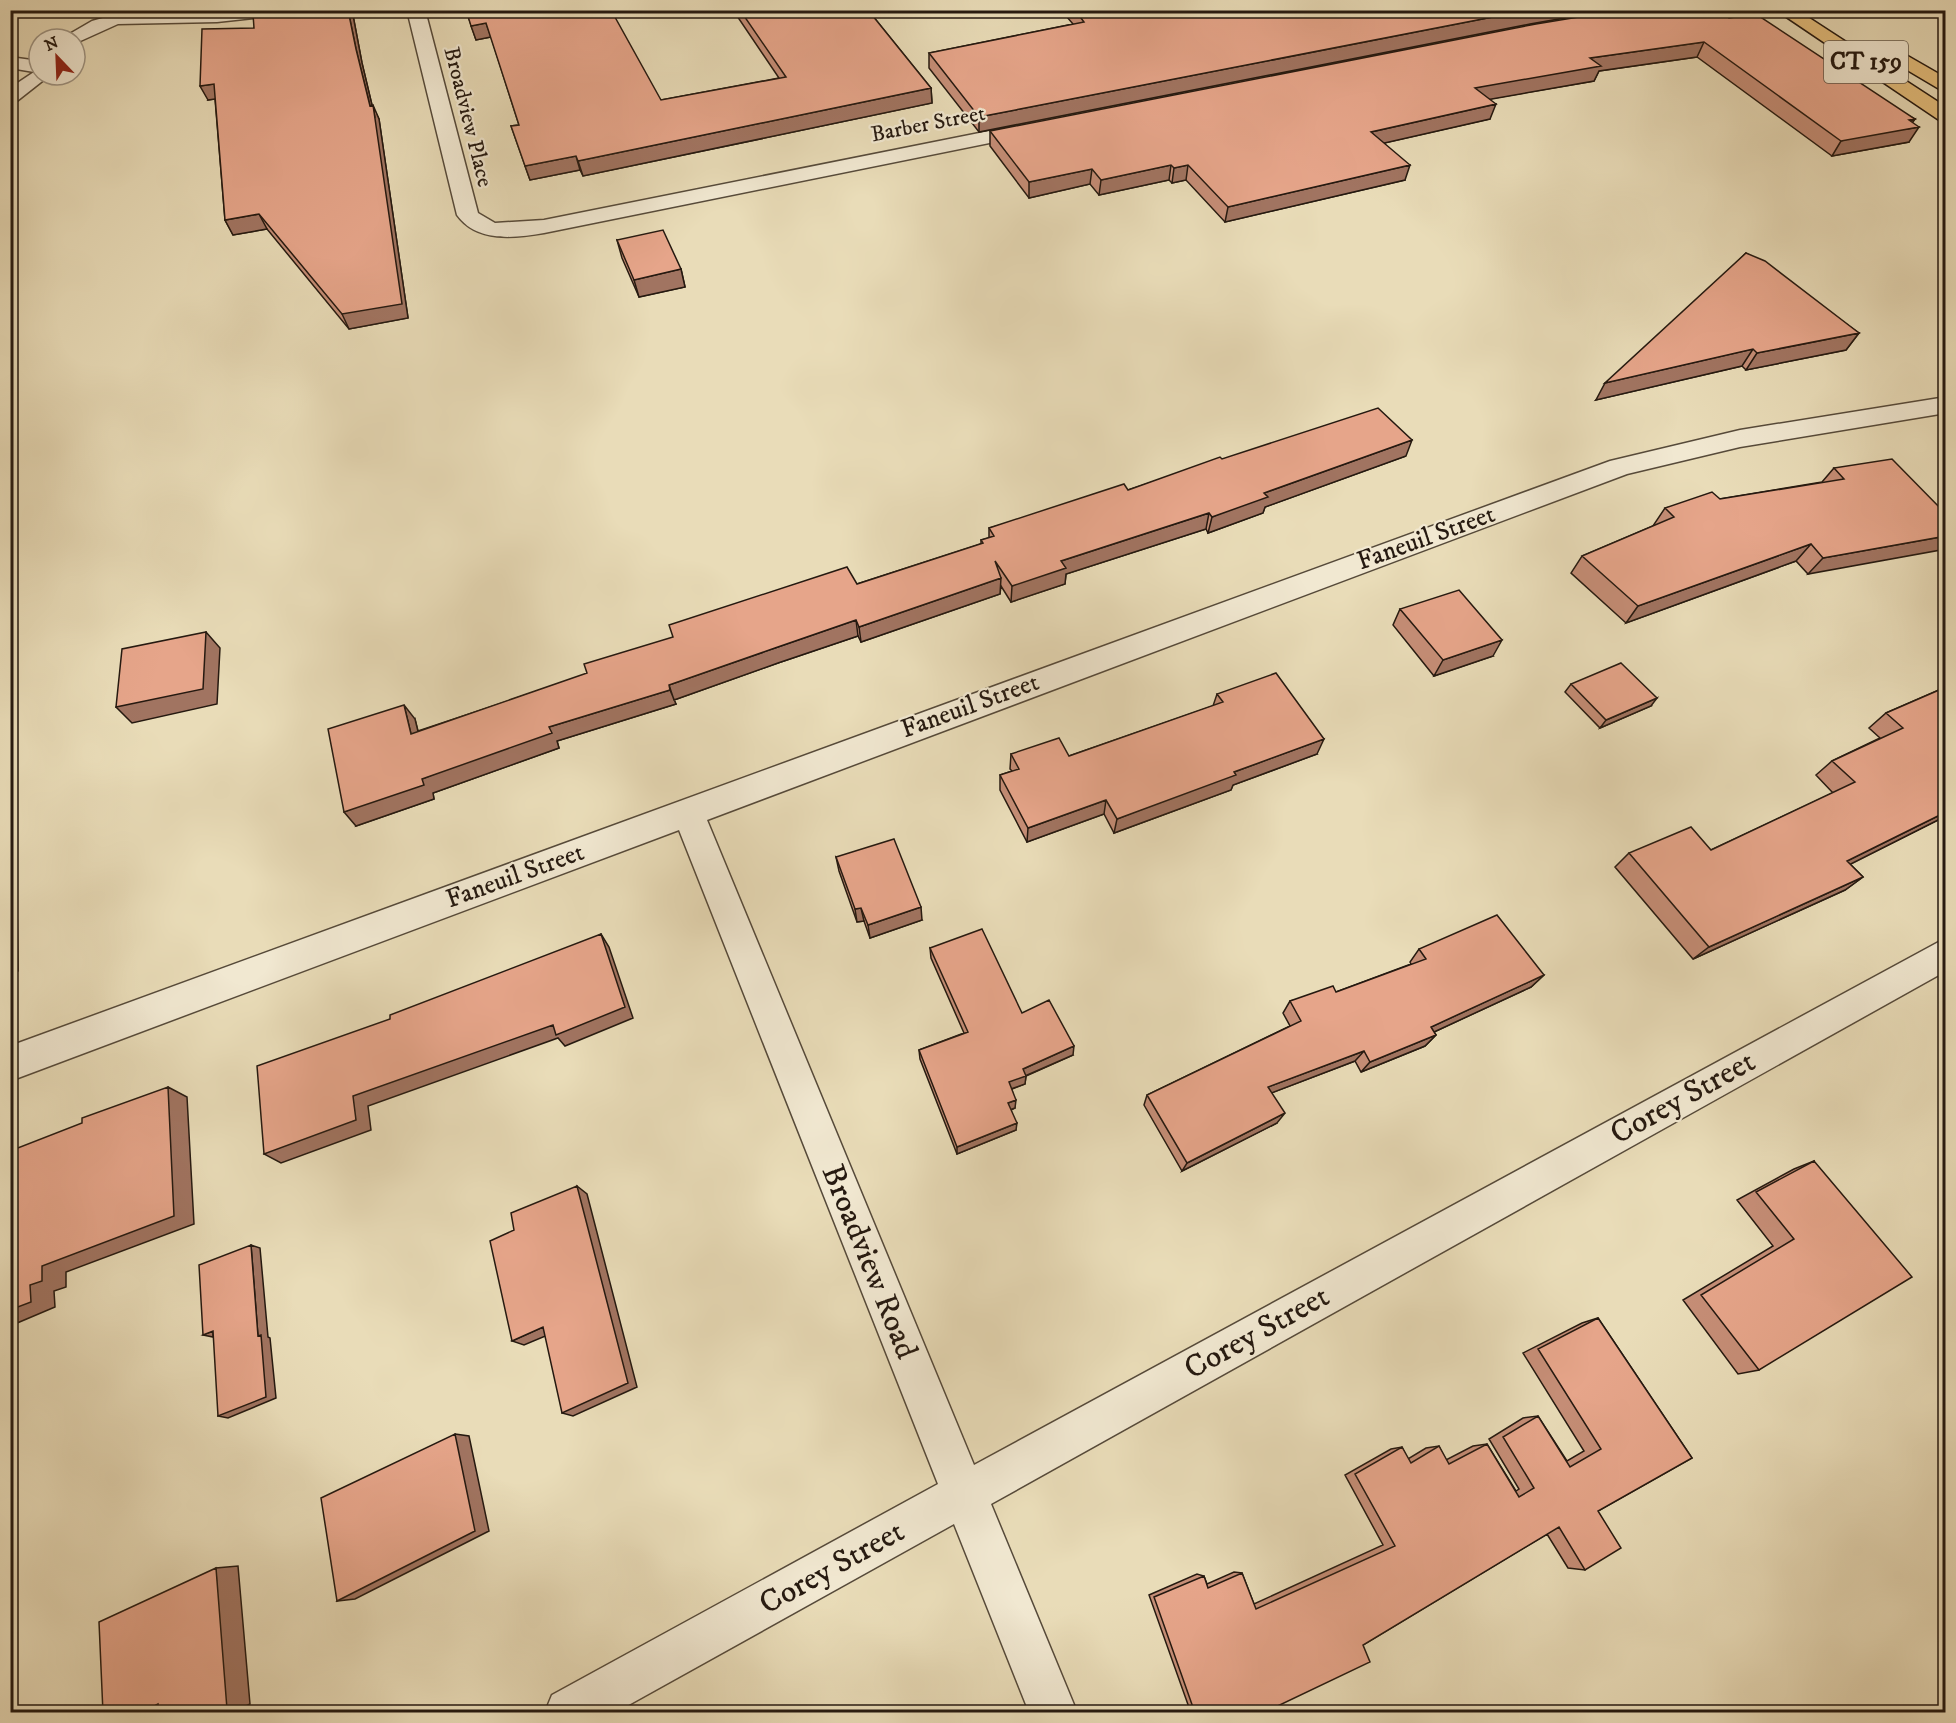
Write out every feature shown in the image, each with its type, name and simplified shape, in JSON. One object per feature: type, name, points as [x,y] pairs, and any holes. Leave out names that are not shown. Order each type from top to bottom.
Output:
[{"type":"main road","name":"CT 159","points":[[1784,10],[1946,116]]},
{"type":"main road","name":"CT 159","points":[[1881,46],[1946,87]]},
{"type":"street","points":[[87,30],[117,19],[217,17],[280,10]]},
{"type":"street","name":"Broadview Place","points":[[416,10],[468,215],[475,224],[484,229]]},
{"type":"street","points":[[10,97],[27,71]]},
{"type":"street","name":"Barber Street","points":[[484,229],[518,230],[1057,123]]},
{"type":"street","name":"Faneuil Street","points":[[10,1064],[1619,466],[1683,449],[1755,435],[1946,405]]},
{"type":"street","name":"Broadview Road","points":[[687,811],[963,1496],[1053,1713]]},
{"type":"street","name":"Corey Street","points":[[569,1713],[1946,953]]},
{"type":"building","points":[[261,10],[348,10],[370,106],[373,105],[402,304],[342,314],[259,214],[225,220],[214,84],[200,86],[202,29],[254,28],[253,14],[261,13]]},
{"type":"building","points":[[466,10],[611,10],[661,100],[786,77],[740,10],[868,10],[931,88],[578,161],[576,156],[525,166],[511,126],[519,125],[486,23],[471,26]]},
{"type":"building","points":[[1075,10],[1529,10],[979,117],[929,53],[1084,22]]},
{"type":"building","points":[[1621,10],[1718,10],[1729,18],[1756,14],[1915,119],[1909,120],[1919,127],[1841,141],[1704,42],[1590,58],[1601,66],[1475,88],[1496,104],[1371,132],[1410,165],[1228,207],[1188,165],[1174,168],[1171,165],[1101,180],[1092,169],[1029,182],[990,131],[1536,24]]},
{"type":"building","points":[[663,230],[681,269],[634,280],[617,240]]},
{"type":"building","points":[[1746,253],[1765,261],[1859,333],[1757,353],[1753,349],[1605,383]]},
{"type":"building","points":[[1378,408],[1412,440],[1264,493],[1268,497],[1212,517],[1209,513],[1061,561],[1066,568],[1012,586],[995,561],[1001,578],[859,627],[856,620],[669,685],[670,690],[549,727],[552,733],[422,779],[424,785],[344,812],[328,729],[404,705],[411,734],[587,673],[584,664],[673,637],[669,625],[847,567],[857,584],[983,543],[981,540],[994,536],[989,528],[1124,484],[1128,490],[1220,457],[1222,459]]},
{"type":"building","points":[[1892,459],[1946,514],[1946,536],[1823,558],[1811,544],[1638,606],[1582,556],[1674,517],[1665,508],[1712,492],[1720,499],[1844,479],[1834,468]]},
{"type":"building","points":[[1459,590],[1502,640],[1443,660],[1400,609]]},
{"type":"building","points":[[206,632],[203,689],[116,707],[122,649]]},
{"type":"building","points":[[1621,663],[1657,698],[1606,720],[1571,684]]},
{"type":"building","points":[[1276,673],[1324,739],[1234,772],[1236,775],[1117,819],[1106,800],[1028,828],[1000,775],[1019,769],[1011,754],[1059,738],[1069,756],[1223,702],[1217,694]]},
{"type":"building","points":[[1946,687],[1946,812],[1847,861],[1863,877],[1709,947],[1629,853],[1691,827],[1711,850],[1855,782],[1832,761],[1903,728],[1886,713]]},
{"type":"building","points":[[894,839],[921,907],[868,925],[861,908],[855,909],[836,857]]},
{"type":"building","points":[[1497,915],[1544,975],[1431,1027],[1436,1035],[1370,1062],[1364,1051],[1268,1087],[1285,1113],[1187,1163],[1147,1095],[1301,1021],[1290,1001],[1333,986],[1336,992],[1426,959],[1419,949]]},
{"type":"building","points":[[982,929],[1022,1013],[1049,1000],[1074,1046],[1023,1069],[1026,1076],[1009,1082],[1016,1100],[1008,1103],[1017,1123],[957,1147],[919,1050],[968,1032],[930,948]]},
{"type":"building","points":[[601,934],[625,1007],[556,1035],[553,1025],[353,1096],[356,1120],[264,1154],[257,1066],[390,1019],[390,1015]]},
{"type":"building","points":[[168,1087],[174,1216],[42,1266],[42,1281],[30,1285],[31,1302],[10,1310],[10,1151],[82,1123],[82,1118]]},
{"type":"building","points":[[1814,1161],[1912,1277],[1759,1370],[1701,1295],[1794,1239],[1756,1192]]},
{"type":"building","points":[[577,1186],[628,1383],[562,1413],[543,1327],[512,1341],[490,1241],[514,1230],[511,1213]]},
{"type":"building","points":[[251,1245],[258,1336],[261,1335],[266,1397],[218,1416],[213,1331],[203,1335],[199,1265]]},
{"type":"building","points":[[1598,1318],[1692,1458],[1598,1511],[1621,1548],[1585,1570],[1559,1527],[1363,1645],[1370,1662],[1263,1713],[1195,1713],[1154,1597],[1204,1576],[1208,1588],[1242,1573],[1256,1609],[1395,1546],[1355,1474],[1402,1447],[1411,1463],[1439,1446],[1449,1464],[1487,1444],[1519,1497],[1534,1488],[1503,1437],[1538,1416],[1570,1467],[1601,1449],[1538,1349]]},
{"type":"building","points":[[455,1434],[475,1531],[337,1601],[321,1498]]},
{"type":"building","points":[[216,1568],[227,1709],[221,1713],[159,1713],[158,1704],[141,1713],[103,1713],[99,1622]]}]
